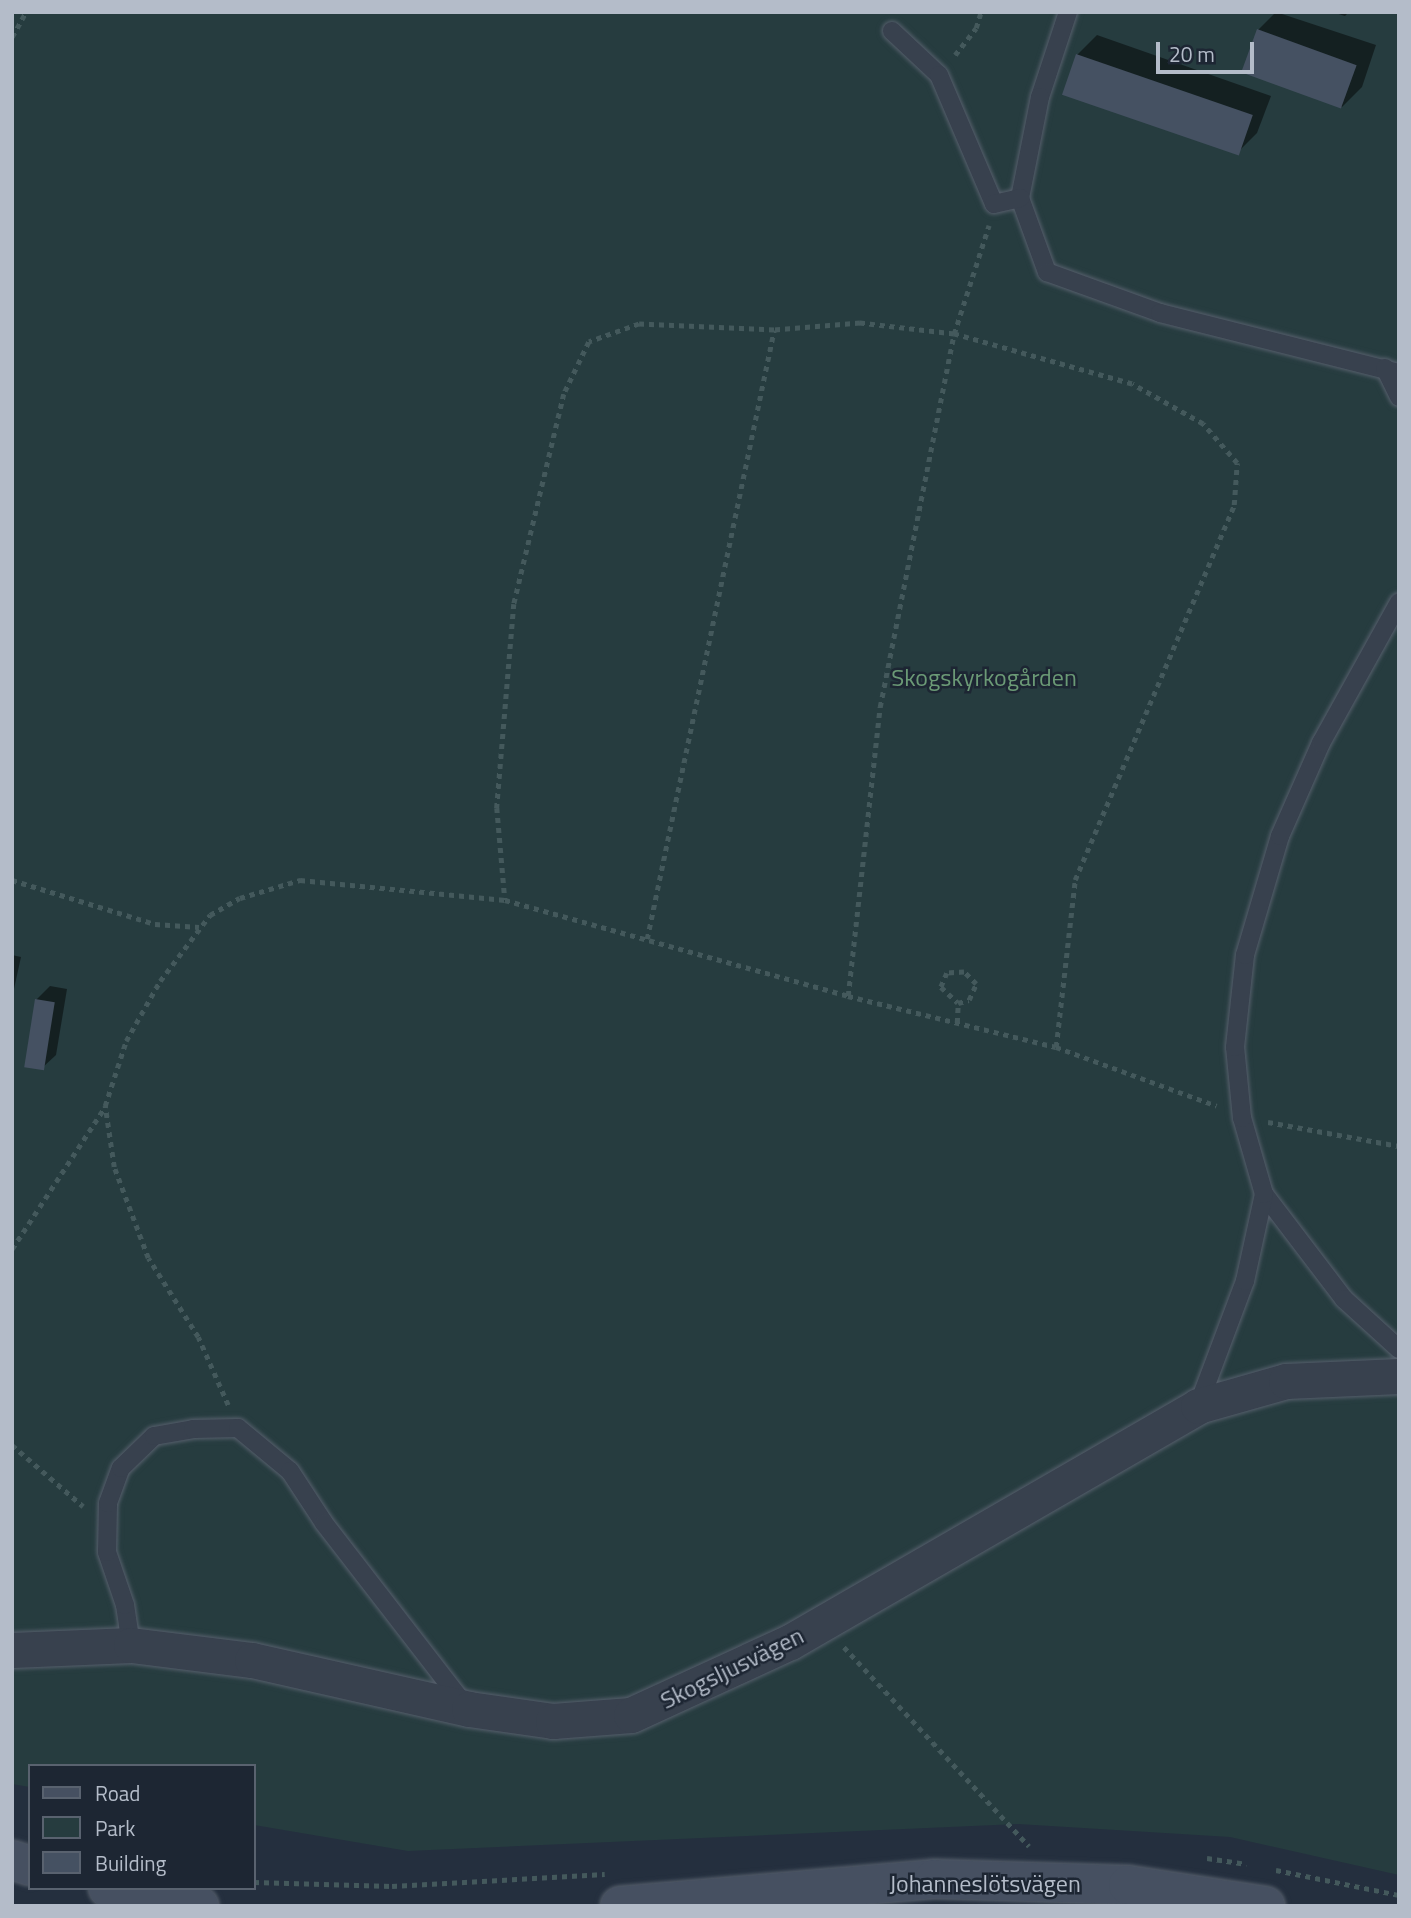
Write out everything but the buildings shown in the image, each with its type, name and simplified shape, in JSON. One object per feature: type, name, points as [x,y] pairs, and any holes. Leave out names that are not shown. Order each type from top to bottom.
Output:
[{"type":"main road","name":"Johanneslötsvägen","points":[[620,1906],[934,1880],[1128,1885],[1265,1906]]},
{"type":"main road","points":[[118,1890],[198,1906]]},
{"type":"street","name":"Skogsljusvägen","points":[[12,1650],[131,1645],[252,1660],[469,1709],[552,1721],[631,1716],[744,1667],[1198,1406],[1286,1381],[1399,1376]]},
{"type":"lane","points":[[1068,12],[1040,97],[1020,198],[1047,272],[1160,313],[1392,371],[1399,397]]},
{"type":"lane","points":[[892,31],[939,75],[994,204],[1020,198]]},
{"type":"lane","points":[[1399,602],[1321,743],[1280,836],[1245,956],[1235,1047],[1242,1118],[1264,1194],[1344,1299],[1399,1349]]},
{"type":"lane","points":[[1198,1406],[1245,1281],[1264,1194]]},
{"type":"lane","points":[[131,1645],[119,1585],[107,1552],[106,1519],[121,1468],[154,1436],[193,1429],[238,1428],[290,1471],[324,1523],[469,1709]]},
{"type":"path","points":[[12,37],[26,12]]},
{"type":"path","points":[[939,75],[976,28],[981,12]]},
{"type":"path","points":[[848,996],[880,707],[954,334],[994,204]]},
{"type":"path","points":[[505,900],[497,808],[514,604],[564,394],[589,342],[639,324],[774,330],[860,323],[954,334],[1132,384],[1203,424],[1237,463],[1234,505],[1075,880],[1056,1047]]},
{"type":"path","points":[[647,939],[774,330]]},
{"type":"path","points":[[12,880],[155,924],[200,927]]},
{"type":"path","points":[[12,1249],[106,1106],[126,1041],[160,981],[209,915],[240,898],[300,880],[505,900],[848,996],[1056,1047],[1182,1090],[1242,1118],[1399,1146]]},
{"type":"path","points":[[957,1023],[958,1003],[941,987],[947,973],[964,972],[976,984],[969,1000],[958,1003]]},
{"type":"path","points":[[106,1106],[114,1167],[148,1258],[198,1336],[238,1428]]},
{"type":"path","points":[[12,1445],[69,1498],[106,1519]]},
{"type":"path","points":[[822,1624],[1030,1847]]},
{"type":"green space","name":"Skogskyrkogården","points":[[12,12],[1399,12],[1399,1875],[1230,1837],[1018,1824],[408,1851],[256,1825],[256,1764],[28,1764],[28,1787],[12,1784]]}]
